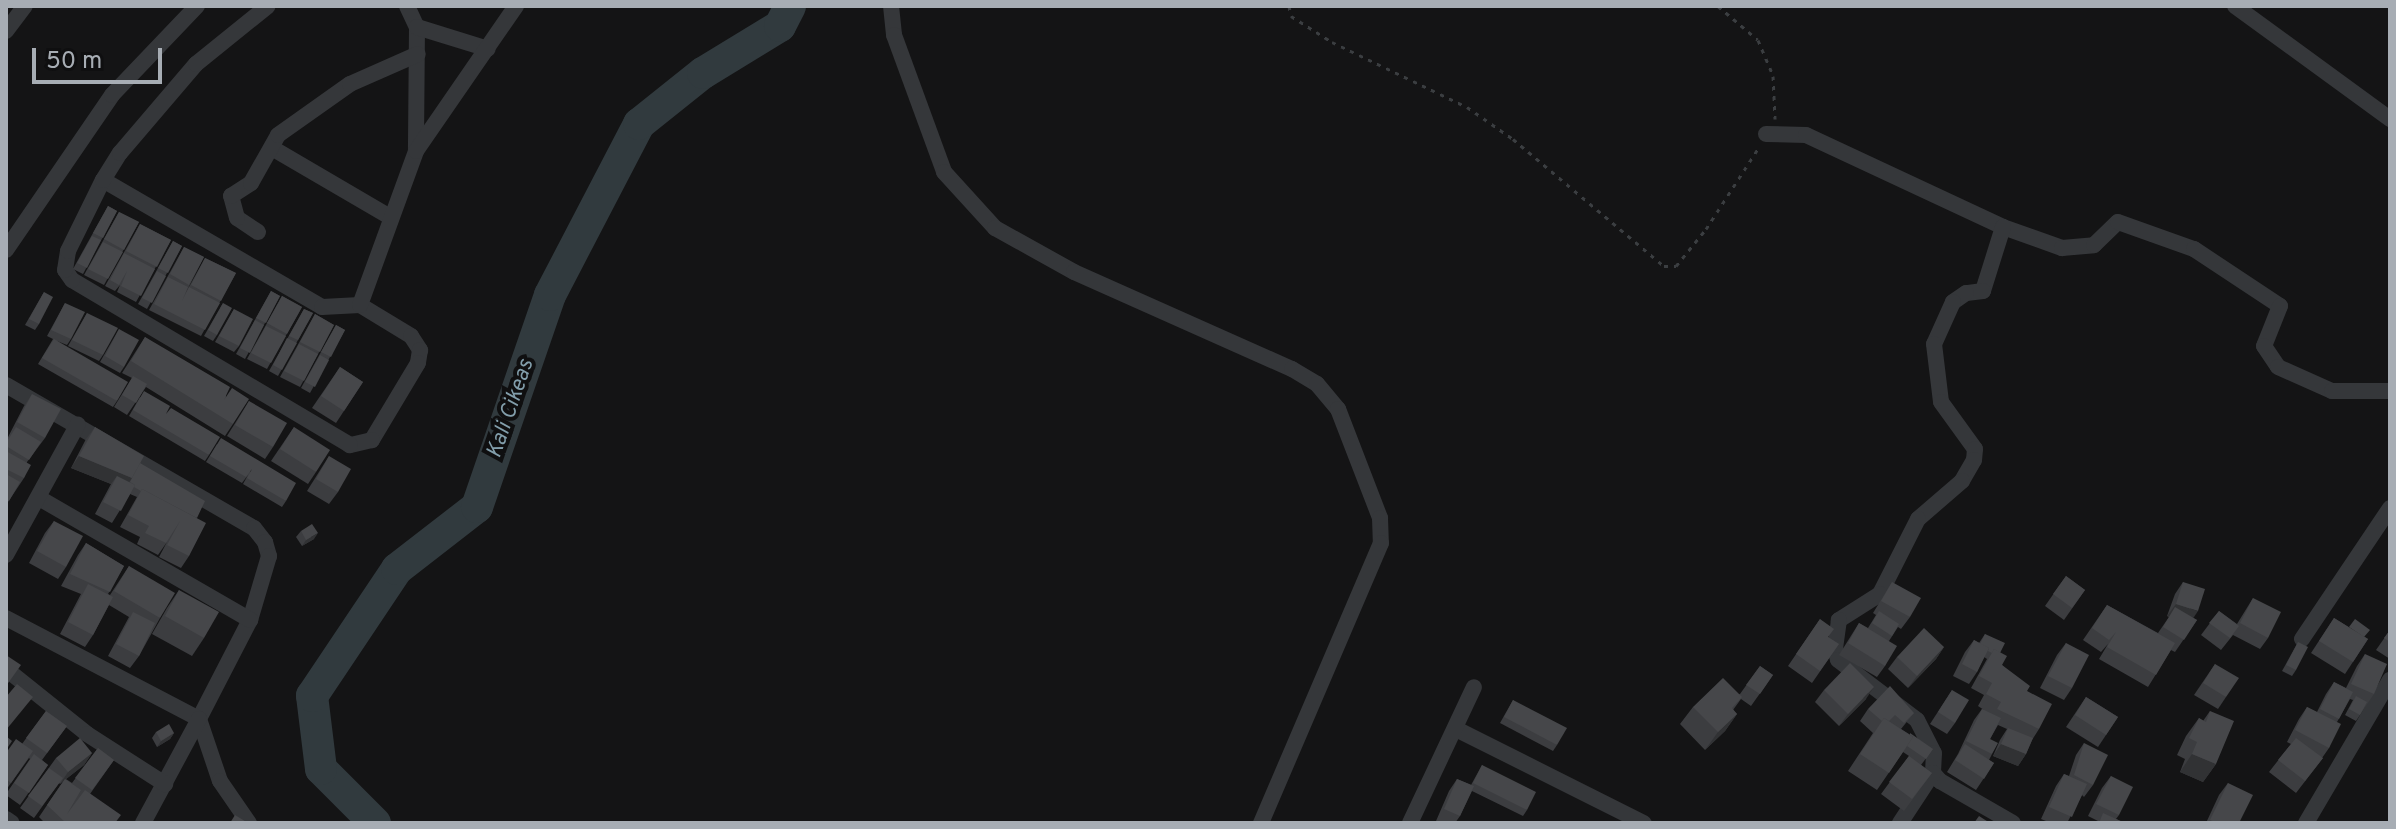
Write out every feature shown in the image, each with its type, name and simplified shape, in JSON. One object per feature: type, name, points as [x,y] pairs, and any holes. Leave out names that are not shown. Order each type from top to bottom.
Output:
[{"type":"street","points":[[6,31],[25,6]]},
{"type":"street","points":[[6,250],[112,95],[197,6]]},
{"type":"street","points":[[103,180],[322,307],[360,305],[411,336],[420,354],[372,440],[356,446],[72,280],[65,270],[66,258],[103,180],[135,133],[196,64],[268,6]]},
{"type":"street","points":[[407,6],[417,27],[416,151]]},
{"type":"street","points":[[360,305],[416,151],[516,6]]},
{"type":"street","points":[[891,6],[894,35],[944,172],[995,228],[1074,272],[1292,369],[1317,384],[1338,409],[1380,518],[1381,543],[1261,823]]},
{"type":"street","points":[[2235,6],[2390,119]]},
{"type":"street","points":[[417,27],[488,49]]},
{"type":"street","points":[[258,232],[237,218],[231,196],[251,183],[283,130],[350,84],[418,54]]},
{"type":"street","points":[[1766,134],[1806,135],[2003,227],[2062,248],[2094,245],[2118,222],[2194,249],[2280,306],[2264,346],[2278,367],[2332,391],[2390,391]]},
{"type":"street","points":[[272,148],[390,217]]},
{"type":"street","points":[[1900,823],[1933,773],[1934,753],[1917,720],[1838,660],[1835,648],[1839,620],[1880,594],[1918,519],[1962,481],[1974,460],[1975,449],[1941,402],[1934,344],[1953,302],[1966,293],[1983,291],[2003,227]]},
{"type":"street","points":[[6,385],[254,528],[269,556],[250,620],[143,823]]},
{"type":"street","points":[[6,555],[78,424]]},
{"type":"street","points":[[39,498],[250,620]]},
{"type":"street","points":[[2302,639],[2332,588],[2390,508]]},
{"type":"street","points":[[175,598],[187,584]]},
{"type":"street","points":[[6,618],[199,719],[220,781],[249,823]]},
{"type":"street","points":[[6,669],[87,734],[165,784]]},
{"type":"street","points":[[2306,823],[2390,680]]},
{"type":"street","points":[[1410,823],[1474,687]]},
{"type":"street","points":[[1456,729],[1644,823]]},
{"type":"street","points":[[1933,773],[1940,781],[2013,823]]},
{"type":"street","points":[[6,819],[12,823]]},
{"type":"path","points":[[1289,6],[1291,16],[1332,42],[1467,107],[1513,139],[1664,266],[1676,266],[1706,229],[1777,116],[1773,76],[1758,40],[1718,6]]},
{"type":"building","points":[[108,206],[117,211],[103,238],[93,233]]},
{"type":"building","points":[[119,212],[139,222],[124,250],[104,239]]},
{"type":"building","points":[[140,224],[171,240],[157,267],[126,251]]},
{"type":"building","points":[[92,236],[101,240],[87,268],[77,263]]},
{"type":"building","points":[[173,241],[182,246],[168,273],[158,268]]},
{"type":"building","points":[[103,242],[123,252],[108,279],[88,269]]},
{"type":"building","points":[[184,247],[204,257],[189,285],[170,274]]},
{"type":"building","points":[[124,253],[155,269],[141,296],[121,286],[127,271],[119,285],[110,280]]},
{"type":"building","points":[[205,258],[236,273],[221,301],[191,285]]},
{"type":"building","points":[[157,271],[166,276],[152,303],[142,298]]},
{"type":"building","points":[[168,277],[188,287],[182,301],[189,287],[220,303],[205,330],[154,304]]},
{"type":"building","points":[[271,291],[280,296],[266,323],[256,318]]},
{"type":"building","points":[[44,292],[53,297],[39,324],[29,319]]},
{"type":"building","points":[[282,296],[302,307],[287,334],[267,323]]},
{"type":"building","points":[[65,303],[85,312],[71,339],[51,330]]},
{"type":"building","points":[[223,303],[232,308],[217,335],[208,330]]},
{"type":"building","points":[[234,309],[253,319],[239,346],[219,336]]},
{"type":"building","points":[[304,309],[313,313],[298,340],[289,336]]},
{"type":"building","points":[[87,313],[118,328],[103,355],[72,340]]},
{"type":"building","points":[[315,314],[334,325],[320,352],[300,342]]},
{"type":"building","points":[[255,320],[264,325],[250,353],[240,348]]},
{"type":"building","points":[[336,325],[345,330],[331,357],[321,352]]},
{"type":"building","points":[[266,326],[286,336],[271,363],[251,353]]},
{"type":"building","points":[[119,329],[139,340],[124,367],[105,356]]},
{"type":"building","points":[[145,337],[230,387],[224,400],[232,388],[249,399],[233,424],[131,361]]},
{"type":"building","points":[[287,338],[297,343],[282,370],[273,365]]},
{"type":"building","points":[[54,339],[128,382],[117,401],[42,358]]},
{"type":"building","points":[[299,344],[318,354],[304,381],[284,371]]},
{"type":"building","points":[[320,355],[329,360],[315,387],[305,382]]},
{"type":"building","points":[[340,367],[363,382],[344,411],[321,396]]},
{"type":"building","points":[[133,376],[147,384],[136,403],[122,395]]},
{"type":"building","points":[[144,391],[170,406],[166,414],[171,408],[220,437],[209,455],[133,410]]},
{"type":"building","points":[[32,394],[61,409],[45,438],[17,422]]},
{"type":"building","points":[[249,401],[287,423],[273,447],[235,425]]},
{"type":"building","points":[[16,427],[41,442],[29,460],[6,446]]},
{"type":"building","points":[[95,427],[144,456],[132,478],[79,456]]},
{"type":"building","points":[[294,427],[330,450],[316,472],[280,449]]},
{"type":"building","points":[[221,438],[296,483],[286,501],[247,478],[252,469],[246,477],[210,456]]},
{"type":"building","points":[[6,451],[31,465],[24,478],[6,469]]},
{"type":"building","points":[[329,456],[351,469],[338,492],[316,479]]},
{"type":"building","points":[[140,463],[205,501],[197,518],[134,487],[130,482]]},
{"type":"building","points":[[6,474],[20,482],[9,501],[6,499]]},
{"type":"building","points":[[117,476],[135,485],[121,511],[103,502]]},
{"type":"building","points":[[142,489],[206,523],[189,556],[167,545],[180,521],[166,543],[145,533],[149,526],[128,515]]},
{"type":"building","points":[[54,521],[83,536],[66,567],[37,551]]},
{"type":"building","points":[[312,524],[318,533],[306,540],[301,531]]},
{"type":"building","points":[[86,543],[124,566],[110,592],[70,574]]},
{"type":"building","points":[[129,566],[175,593],[160,618],[114,591]]},
{"type":"building","points":[[2066,576],[2085,590],[2072,608],[2053,594]]},
{"type":"building","points":[[1892,582],[1921,598],[1910,617],[1881,601]]},
{"type":"building","points":[[2183,582],[2205,589],[2198,611],[2176,604]]},
{"type":"building","points":[[88,584],[113,597],[93,635],[68,622]]},
{"type":"building","points":[[179,590],[219,612],[204,638],[165,616]]},
{"type":"building","points":[[2253,598],[2281,612],[2268,638],[2240,623]]},
{"type":"building","points":[[2107,605],[2175,643],[2156,675],[2107,647],[2116,632],[2109,640],[2092,628]]},
{"type":"building","points":[[2175,607],[2197,620],[2184,640],[2163,627]]},
{"type":"building","points":[[1879,611],[1899,624],[1892,636],[1872,623]]},
{"type":"building","points":[[2219,611],[2239,626],[2230,638],[2209,623]]},
{"type":"building","points":[[133,612],[155,623],[139,656],[116,644]]},
{"type":"building","points":[[2334,618],[2368,639],[2353,662],[2319,641]]},
{"type":"building","points":[[1820,619],[1834,629],[1828,637],[1839,644],[1820,671],[1796,654]]},
{"type":"building","points":[[2355,619],[2370,630],[2364,637],[2349,627]]},
{"type":"building","points":[[1859,623],[1897,646],[1885,666],[1848,643]]},
{"type":"building","points":[[1924,628],[1944,647],[1917,676],[1897,657]]},
{"type":"building","points":[[1985,634],[2005,643],[2000,653],[1994,649],[1992,653],[1980,644]]},
{"type":"building","points":[[1974,640],[1989,648],[1977,672],[1962,664]]},
{"type":"building","points":[[2298,642],[2308,647],[2296,670],[2286,665]]},
{"type":"building","points":[[2066,643],[2089,655],[2072,688],[2048,676]]},
{"type":"building","points":[[1994,649],[2007,656],[2002,665],[2030,686],[2027,691],[2052,704],[2039,729],[1997,709],[2001,702],[1986,694],[1992,683],[1979,676]]},
{"type":"building","points":[[2365,654],[2387,664],[2374,694],[2351,684]]},
{"type":"building","points":[[6,655],[21,665],[6,686]]},
{"type":"building","points":[[1850,663],[1874,687],[1848,714],[1824,690]]},
{"type":"building","points":[[2215,664],[2239,678],[2226,697],[2203,683]]},
{"type":"building","points":[[1760,666],[1773,675],[1760,694],[1746,685]]},
{"type":"building","points":[[1723,678],[1742,697],[1732,708],[1737,714],[1718,732],[1693,707]]},
{"type":"building","points":[[2334,682],[2353,692],[2339,719],[2320,709]]},
{"type":"building","points":[[17,684],[33,697],[6,730],[6,697]]},
{"type":"building","points":[[1890,686],[1914,713],[1904,723],[1895,715],[1889,721],[1884,718],[1882,721],[1868,709]]},
{"type":"building","points":[[1952,690],[1969,700],[1955,723],[1938,712]]},
{"type":"building","points":[[2356,696],[2367,702],[2360,715],[2349,709]]},
{"type":"building","points":[[2086,697],[2118,717],[2106,735],[2075,715]]},
{"type":"building","points":[[1513,700],[1567,728],[1557,745],[1504,717]]},
{"type":"building","points":[[2307,707],[2341,724],[2329,748],[2295,730]]},
{"type":"building","points":[[1982,709],[2001,718],[1990,739],[1998,743],[1992,754],[1966,741]]},
{"type":"building","points":[[46,711],[67,726],[47,753],[26,738]]},
{"type":"building","points":[[2210,711],[2234,721],[2216,764],[2192,754],[2197,742],[2189,738],[2199,718],[2206,722]]},
{"type":"building","points":[[1884,718],[1913,737],[1889,773],[1860,754]]},
{"type":"building","points":[[169,724],[174,733],[161,741],[156,732]]},
{"type":"building","points":[[2008,728],[2033,738],[2026,754],[2001,744]]},
{"type":"building","points":[[1910,733],[1933,749],[1926,759],[1907,746],[1913,737]]},
{"type":"building","points":[[6,736],[12,741],[6,750]]},
{"type":"building","points":[[80,738],[92,753],[68,772],[56,758]]},
{"type":"building","points":[[2296,738],[2323,758],[2305,781],[2278,760]]},
{"type":"building","points":[[16,739],[33,751],[11,783],[6,779],[6,753]]},
{"type":"building","points":[[2084,743],[2108,755],[2093,785],[2074,775]]},
{"type":"building","points":[[1965,744],[1994,763],[1984,779],[1955,760]]},
{"type":"building","points":[[98,748],[114,760],[92,790],[75,778]]},
{"type":"building","points":[[34,754],[48,765],[29,793],[14,783]]},
{"type":"building","points":[[1909,756],[1932,773],[1912,799],[1889,782]]},
{"type":"building","points":[[1482,765],[1536,792],[1527,810],[1473,783]]},
{"type":"building","points":[[49,768],[63,778],[42,806],[28,796]]},
{"type":"building","points":[[2064,774],[2087,784],[2072,817],[2049,807]]},
{"type":"building","points":[[2111,776],[2133,787],[2119,815],[2096,804]]},
{"type":"building","points":[[65,779],[81,790],[67,814],[85,790],[121,815],[115,823],[66,823],[47,805]]},
{"type":"building","points":[[1457,779],[1474,786],[1460,816],[1444,809]]},
{"type":"building","points":[[2228,783],[2253,795],[2239,823],[2217,823],[2210,820]]},
{"type":"building","points":[[2103,813],[2125,823],[2099,823]]},
{"type":"building","points":[[235,815],[248,823],[230,823]]},
{"type":"building","points":[[1979,816],[1990,823],[1974,823]]},
{"type":"waterway","name":"Kali Cikeas","points":[[375,823],[321,769],[312,696],[397,569],[477,507],[550,295],[639,124],[703,73],[780,26],[790,6]]}]
